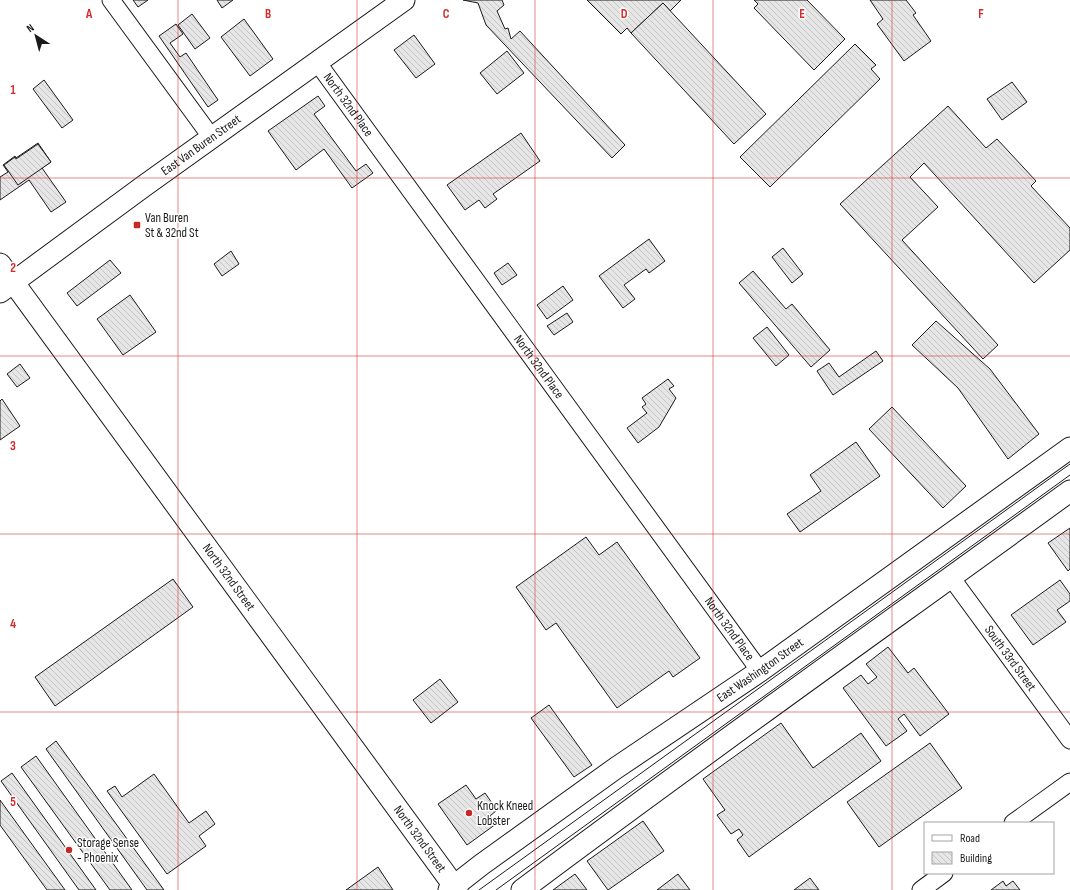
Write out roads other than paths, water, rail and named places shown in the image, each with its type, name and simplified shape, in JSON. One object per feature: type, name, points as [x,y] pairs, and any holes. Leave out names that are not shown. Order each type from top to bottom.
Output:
[{"type":"main road","name":"East Van Buren Street","points":[[7,287],[404,0]]},
{"type":"main road","name":"North 32nd Street","points":[[0,264],[7,287],[454,889]]},
{"type":"main road","name":"East Washington Street","points":[[454,889],[481,865],[616,768],[760,671],[1070,448]]},
{"type":"main road","points":[[522,890],[628,810],[950,576],[1070,491]]},
{"type":"street","points":[[111,0],[212,138]]},
{"type":"street","name":"North 32nd Place","points":[[317,62],[760,671]]},
{"type":"street","name":"South 33rd Street","points":[[950,576],[1070,740]]},
{"type":"street","points":[[1015,822],[1070,782]]},
{"type":"street","points":[[921,890],[943,874]]},
{"type":"tram line","points":[[479,890],[1070,464]]},
{"type":"tram line","points":[[496,890],[1070,475]]},
{"type":"place","name":"Van Buren St & 32nd St","points":[[137,225]]},
{"type":"place","name":"Knock Kneed Lobster","points":[[469,813]]},
{"type":"place","name":"Storage Sense - Phoenix","points":[[69,850]]}]
